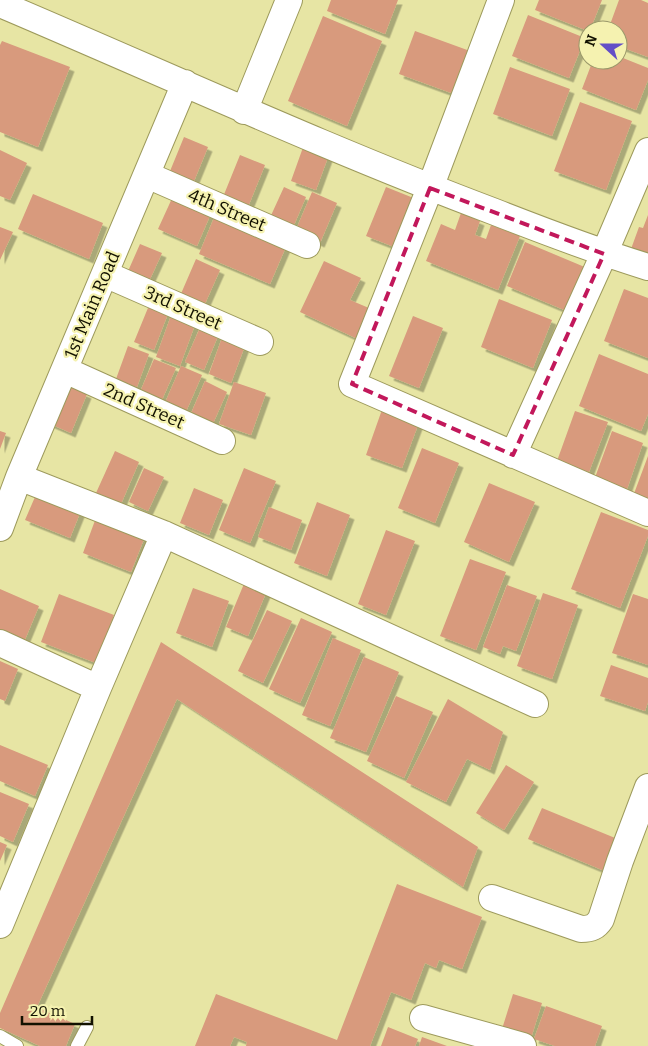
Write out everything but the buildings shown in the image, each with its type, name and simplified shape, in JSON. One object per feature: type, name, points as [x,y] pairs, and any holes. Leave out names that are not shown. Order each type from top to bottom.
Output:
[{"type":"street","points":[[244,111],[289,0]]},
{"type":"street","points":[[501,0],[430,188],[352,384],[648,513]]},
{"type":"street","points":[[0,4],[185,83],[244,111],[430,188],[604,254],[648,267]]},
{"type":"street","name":"1st Main Road","points":[[0,528],[19,477],[185,83]]},
{"type":"street","points":[[513,455],[604,254],[648,151]]},
{"type":"street","name":"4th Street","points":[[147,175],[307,244]]},
{"type":"street","name":"3rd Street","points":[[105,274],[260,342]]},
{"type":"street","name":"2nd Street","points":[[64,370],[222,442]]},
{"type":"street","points":[[19,477],[164,534],[535,704]]},
{"type":"street","points":[[0,925],[164,534]]},
{"type":"street","points":[[0,643],[98,688]]},
{"type":"street","points":[[492,898],[581,929],[590,929],[597,925],[601,919],[620,861],[648,787]]},
{"type":"street","points":[[423,1018],[523,1046]]},
{"type":"lane","points":[[77,1046],[86,1028]]},
{"type":"lane","points":[[0,1036],[17,1046]]},
{"type":"highlighted area","points":[[430,188],[604,254],[513,455],[352,384]]}]
